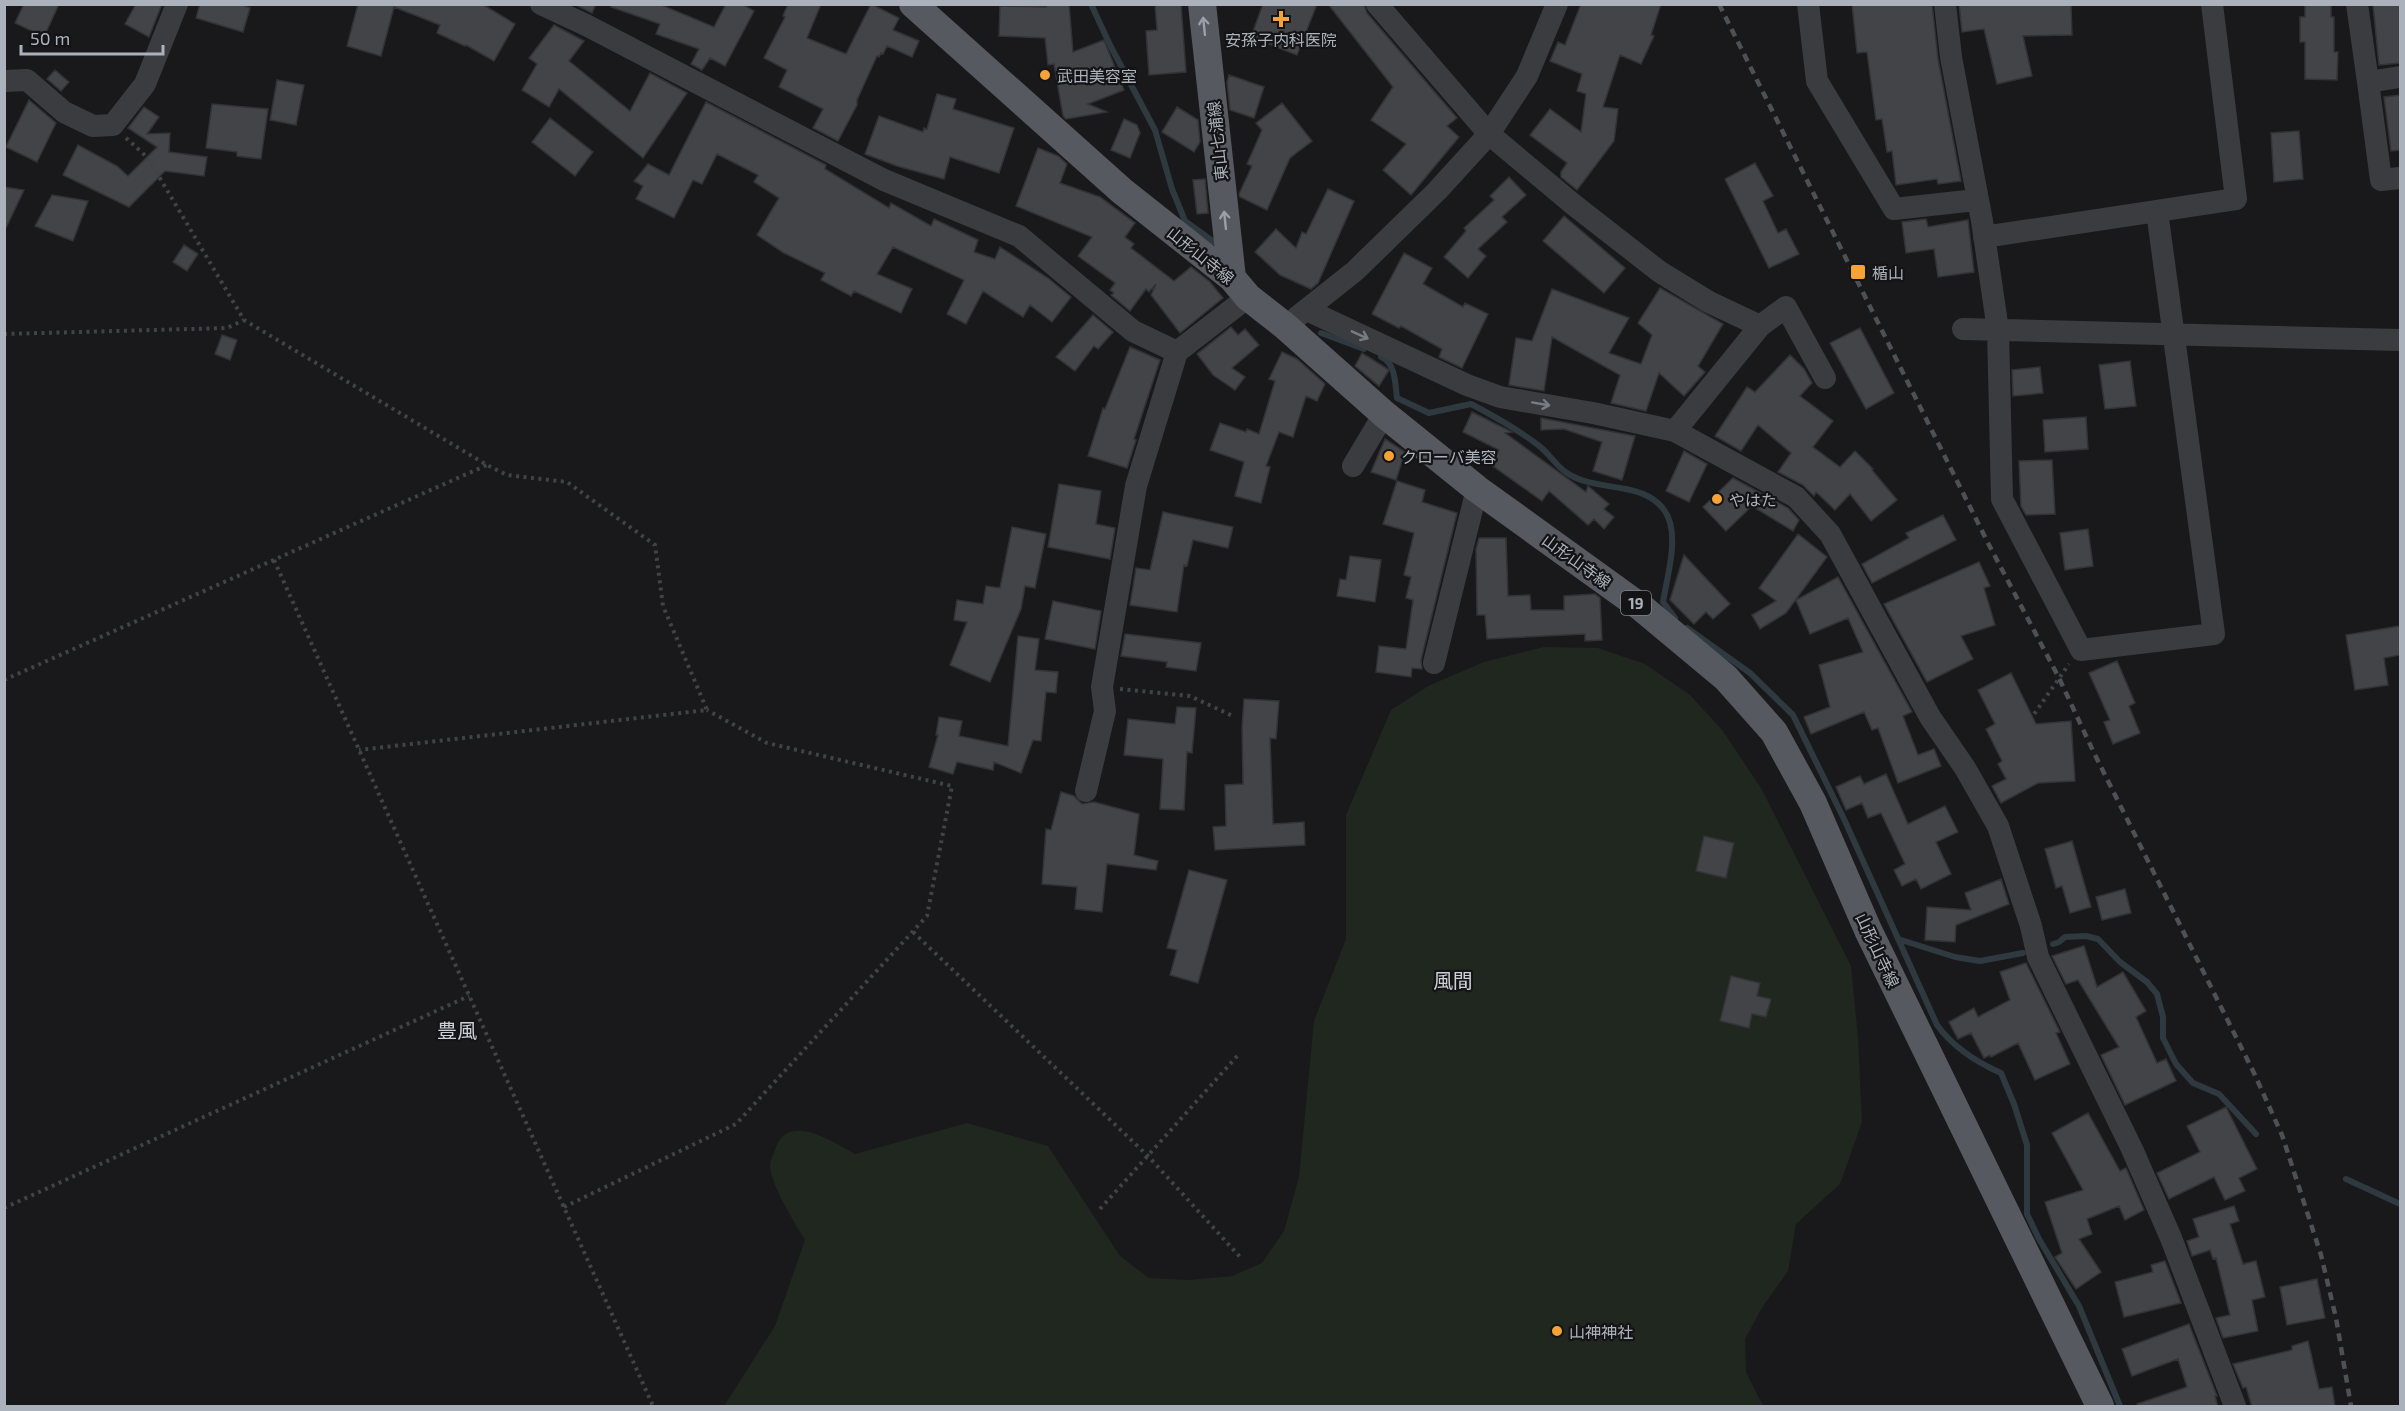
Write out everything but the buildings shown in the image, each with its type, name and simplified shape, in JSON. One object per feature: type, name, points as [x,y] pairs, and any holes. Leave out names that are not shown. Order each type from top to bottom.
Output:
[{"type":"main road","name":"山形山寺線","points":[[913,4],[1122,191],[1240,287],[1296,318],[1384,414],[1477,489],[1642,608],[1725,678],[1774,732],[1813,803],[1868,930],[2100,1407]]},
{"type":"main road","name":"東山七浦線","points":[[1202,4],[1240,287]]},
{"type":"street","points":[[4,81],[27,80],[64,112],[93,126],[112,125],[145,84],[177,4]]},
{"type":"street","points":[[541,4],[884,180],[1019,236],[1133,331],[1177,352]]},
{"type":"street","points":[[1377,4],[1489,134],[1574,205],[1660,272],[1709,302],[1760,326]]},
{"type":"street","points":[[1557,4],[1527,76],[1489,134],[1421,207],[1354,271],[1296,318],[1500,397],[1593,413],[1675,431],[1796,497],[1818,519],[1843,555],[1930,717],[1998,826],[2010,856],[2038,957],[2132,1149],[2171,1238],[2235,1407]]},
{"type":"street","points":[[1808,4],[1817,81],[1894,208],[1977,200]]},
{"type":"street","points":[[1945,4],[1951,57],[1984,237],[1998,330],[2002,499],[2081,650],[2214,634],[2157,211]]},
{"type":"street","points":[[1984,237],[2236,199],[2212,4]]},
{"type":"street","points":[[2356,4],[2381,180],[2400,178]]},
{"type":"street","points":[[2368,82],[2400,77]]},
{"type":"street","points":[[1086,791],[1105,711],[1102,687],[1136,486],[1177,352],[1240,287]]},
{"type":"street","points":[[1675,431],[1760,326],[1786,308],[1825,378]]},
{"type":"street","points":[[1963,329],[2400,340]]},
{"type":"street","points":[[1353,466],[1384,414]]},
{"type":"street","points":[[1434,663],[1477,489]]},
{"type":"path","points":[[112,125],[148,158],[244,321],[507,475],[567,482],[655,545],[663,606],[706,710]]},
{"type":"path","points":[[4,334],[227,328],[244,321]]},
{"type":"path","points":[[4,680],[487,465]]},
{"type":"path","points":[[274,560],[653,1407]]},
{"type":"path","points":[[2030,720],[2081,650]]},
{"type":"path","points":[[1102,687],[1190,696],[1234,717]]},
{"type":"path","points":[[359,750],[706,710],[767,742],[952,786],[927,916],[913,932],[736,1124],[564,1207]]},
{"type":"path","points":[[913,932],[1148,1156],[1241,1258]]},
{"type":"path","points":[[4,1208],[469,996]]},
{"type":"path","points":[[1100,1209],[1239,1054]]},
{"type":"shaded area","points":[[1544,647],[1598,648],[1645,664],[1690,695],[1723,731],[1761,788],[1851,966],[1858,1038],[1862,1122],[1840,1184],[1796,1224],[1788,1271],[1763,1306],[1745,1339],[1746,1372],[1763,1406],[724,1406],[775,1326],[805,1240],[778,1193],[771,1173],[770,1165],[776,1147],[782,1137],[791,1132],[813,1133],[855,1154],[967,1123],[1048,1146],[1120,1256],[1149,1278],[1189,1280],[1232,1276],[1262,1263],[1284,1231],[1299,1177],[1314,1021],[1346,939],[1346,815],[1391,710],[1430,685],[1484,662]]},
{"type":"waterway","points":[[1091,4],[1155,130],[1172,189],[1185,221],[1214,242]]},
{"type":"waterway","points":[[1321,333],[1364,349]]},
{"type":"waterway","points":[[1381,357],[1390,364],[1392,369],[1397,398],[1429,413],[1471,404],[1530,439],[1563,470],[1573,476],[1643,494],[1658,503],[1667,515],[1672,530],[1670,564],[1663,602],[1675,618]]},
{"type":"waterway","points":[[1687,628],[1750,673],[1793,715],[1844,819],[1937,1025],[1966,1053],[2001,1073],[2027,1145],[2027,1214],[2039,1239],[2079,1306],[2120,1406]]},
{"type":"waterway","points":[[2053,944],[2065,937],[2086,936],[2098,939],[2120,962],[2147,982],[2157,994],[2163,1017],[2163,1038],[2176,1064],[2193,1083],[2219,1094],[2256,1134]]},
{"type":"waterway","points":[[1898,939],[1955,957],[1980,961],[2023,953]]},
{"type":"waterway","points":[[2346,1179],[2400,1204]]},
{"type":"railway","points":[[1719,4],[1988,543],[2059,678],[2095,755],[2254,1073],[2282,1135],[2321,1255],[2336,1318],[2351,1406]]},
{"type":"place","name":"安孫子内科医院","points":[[1281,19]]},
{"type":"place","name":"武田美容室","points":[[1045,75]]},
{"type":"place","name":"楯山","points":[[1858,272]]},
{"type":"place","name":"クローバ美容","points":[[1389,456]]},
{"type":"place","name":"やはた","points":[[1717,499]]},
{"type":"place","name":"山神神社","points":[[1557,1331]]},
{"type":"district","name":"風間","points":[[1453,980]]},
{"type":"district","name":"豊風","points":[[457,1030]]}]
